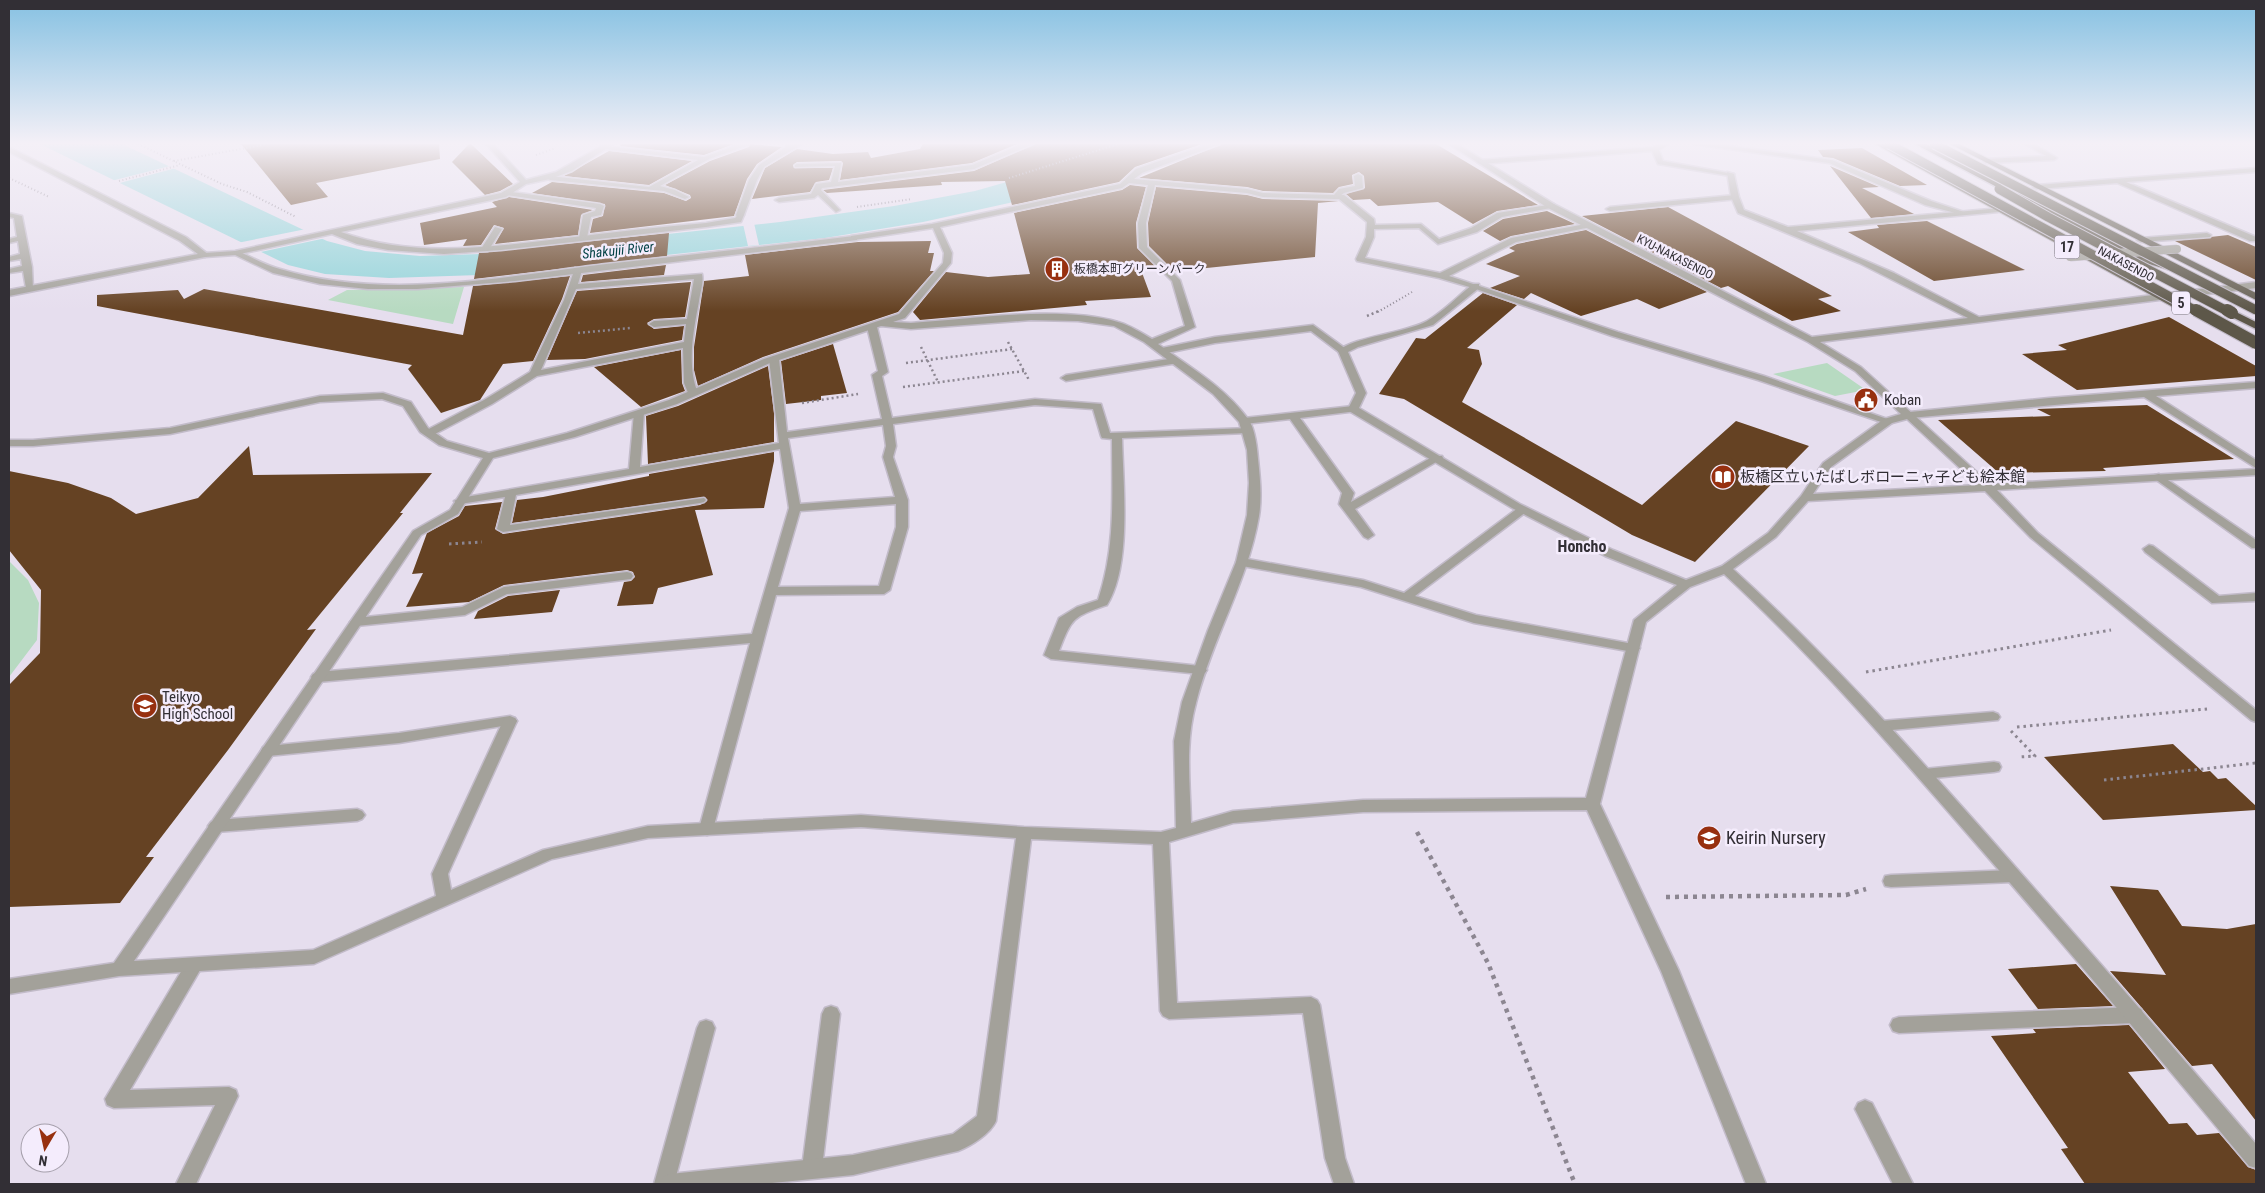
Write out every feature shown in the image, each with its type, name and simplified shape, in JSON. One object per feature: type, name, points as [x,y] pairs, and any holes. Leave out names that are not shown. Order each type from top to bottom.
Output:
[{"type":"highway","name":"NAKASENDO","points":[[1979,200],[2256,348]]},
{"type":"highway","name":"5","points":[[1992,200],[2256,343]]},
{"type":"highway","points":[[2018,200],[2256,326]]},
{"type":"highway","points":[[2027,200],[2139,258],[2236,287]]},
{"type":"highway","name":"5","points":[[2042,200],[2256,310]]},
{"type":"highway","name":"NAKASENDO","points":[[2062,200],[2256,298]]},
{"type":"street","points":[[107,200],[183,239],[205,255]]},
{"type":"street","points":[[9,293],[205,255],[235,253],[477,200]]},
{"type":"street","points":[[555,200],[600,206],[598,213],[587,215],[583,238]]},
{"type":"street","points":[[333,232],[356,242],[402,251],[432,252],[485,249],[738,220],[746,200]]},
{"type":"street","points":[[826,200],[836,210]]},
{"type":"street","points":[[235,253],[275,272],[294,278],[344,285],[436,285],[854,238],[935,225],[1056,200]]},
{"type":"street","points":[[1148,200],[1142,222],[1143,248],[1176,280],[1190,327],[1151,343]]},
{"type":"street","points":[[1344,200],[1371,221],[1370,237],[1360,259],[1441,276],[1476,286],[1615,334],[1761,378],[1888,421]]},
{"type":"street","name":"KYU-NAKASENDO","points":[[1541,200],[1811,340],[1858,368],[1987,487],[2034,535],[2256,717]]},
{"type":"street","points":[[1610,209],[1707,200]]},
{"type":"street","points":[[1736,200],[1740,212],[1788,229],[1910,283],[1979,320]]},
{"type":"street","points":[[1920,200],[1963,213]]},
{"type":"street","points":[[2160,200],[2256,239]]},
{"type":"street","points":[[1371,227],[1421,226],[1438,242],[1474,230],[1500,215],[1551,206]]},
{"type":"street","points":[[1788,229],[1998,210]]},
{"type":"street","points":[[9,215],[18,216],[30,288]]},
{"type":"street","points":[[9,443],[33,443],[170,431],[320,399],[384,396],[407,404],[424,430],[443,443],[489,456],[571,435],[639,414],[774,359],[902,316],[947,263],[948,253],[935,225]]},
{"type":"street","points":[[1441,276],[1514,240],[1588,225]]},
{"type":"street","points":[[485,249],[498,228]]},
{"type":"street","points":[[2141,240],[2207,234]]},
{"type":"street","points":[[9,241],[23,238]]},
{"type":"street","points":[[2070,257],[2177,249]]},
{"type":"street","points":[[9,259],[26,255]]},
{"type":"street","points":[[9,271],[28,267]]},
{"type":"street","points":[[534,374],[573,287],[578,270]]},
{"type":"street","points":[[573,287],[699,276],[693,321],[687,344],[688,386],[693,393]]},
{"type":"street","points":[[1811,340],[2256,285]]},
{"type":"street","points":[[1343,351],[1355,345],[1381,339],[1430,323],[1476,286]]},
{"type":"street","points":[[877,325],[911,326],[1031,317],[1078,318],[1116,324],[1151,343],[1218,392],[1245,426],[1252,450],[1255,483],[1253,515],[1242,562],[1189,702],[1181,741],[1184,831]]},
{"type":"street","points":[[654,324],[693,321]]},
{"type":"street","points":[[770,591],[884,590],[902,527],[902,500],[888,457],[891,446],[888,422],[877,375],[883,372],[877,325]]},
{"type":"street","points":[[1162,352],[1215,340],[1313,328],[1343,351],[1362,393],[1353,409]]},
{"type":"street","points":[[429,433],[488,402],[534,374],[687,344]]},
{"type":"street","points":[[707,829],[757,638],[795,508],[783,441],[774,359]]},
{"type":"street","points":[[1066,378],[1175,361]]},
{"type":"street","points":[[1756,1184],[1670,971],[1592,804],[1640,620],[1686,584],[1726,569],[1772,535],[1805,498],[1827,465],[1888,421],[1910,415],[2145,393],[2256,385]]},
{"type":"street","points":[[2145,393],[2256,465]]},
{"type":"street","points":[[460,502],[888,422],[1042,402],[1097,406],[1106,436],[1245,426],[1293,416],[1353,409],[1438,458],[1522,510],[1609,553],[1686,584]]},
{"type":"street","points":[[634,471],[639,414]]},
{"type":"street","points":[[1293,416],[1348,493],[1346,504],[1368,535]]},
{"type":"street","points":[[1117,436],[1117,549],[1110,585],[1103,602],[1082,610],[1064,621],[1051,655],[1200,670]]},
{"type":"street","points":[[118,970],[417,533],[454,512],[489,456]]},
{"type":"street","points":[[1348,508],[1438,458]]},
{"type":"street","points":[[1805,498],[2256,472]]},
{"type":"street","points":[[2159,477],[2256,545]]},
{"type":"street","points":[[511,492],[504,529],[700,500]]},
{"type":"street","points":[[795,508],[902,500]]},
{"type":"street","points":[[1405,598],[1522,510]]},
{"type":"street","points":[[2148,549],[2216,600],[2256,597]]},
{"type":"street","points":[[1242,562],[1362,584],[1474,619],[1633,648]]},
{"type":"street","points":[[1726,569],[1757,597],[1881,726],[2014,876],[2256,1159]]},
{"type":"street","points":[[356,622],[464,611],[504,591],[627,576]]},
{"type":"street","points":[[318,677],[757,638]]},
{"type":"street","points":[[1881,726],[1993,717]]},
{"type":"street","points":[[268,751],[398,738],[510,720],[440,874],[444,900]]},
{"type":"street","points":[[1924,774],[1994,767]]},
{"type":"street","points":[[9,987],[118,970],[314,957],[550,854],[648,832],[861,821],[1024,834],[1161,838],[1233,817],[1363,806],[1592,804]]},
{"type":"street","points":[[216,826],[357,815]]},
{"type":"street","points":[[670,1184],[852,1165],[958,1142],[986,1121],[1024,834]]},
{"type":"street","points":[[1161,838],[1170,1011],[1311,1006],[1335,1158],[1344,1184]]},
{"type":"street","points":[[1891,882],[2014,876]]},
{"type":"street","points":[[186,1184],[229,1096],[114,1099],[194,964]]},
{"type":"street","points":[[812,1168],[831,1014]]},
{"type":"street","points":[[1899,1025],[2134,1016]]},
{"type":"street","points":[[664,1184],[706,1028]]},
{"type":"street","points":[[1865,1109],[1903,1184]]},
{"type":"path","points":[[262,200],[311,224],[333,232]]},
{"type":"path","points":[[1360,319],[1387,308],[1441,276]]},
{"type":"path","points":[[996,320],[1042,402]]},
{"type":"path","points":[[552,335],[654,324]]},
{"type":"path","points":[[911,326],[938,382]]},
{"type":"path","points":[[881,366],[1012,349]]},
{"type":"path","points":[[408,547],[489,541],[504,529]]},
{"type":"path","points":[[1835,677],[2144,625]]},
{"type":"path","points":[[1994,767],[1992,759],[2035,756],[2008,728],[2242,705]]},
{"type":"path","points":[[2104,780],[2256,763]]},
{"type":"path","points":[[1402,805],[1488,962],[1575,1184]]},
{"type":"path","points":[[1635,897],[1846,895],[1891,882]]},
{"type":"green space","points":[[464,287],[453,324],[328,300],[347,290]]},
{"type":"green space","points":[[1827,363],[1866,390],[1835,396],[1773,374]]},
{"type":"green space","points":[[9,561],[28,580],[39,603],[37,640],[9,677]]},
{"type":"water","name":"Shakujii River","points":[[154,200],[240,200],[327,241],[365,251],[420,256],[481,254],[780,222],[928,200],[1021,200],[923,222],[825,238],[479,275],[389,278],[325,274],[288,265]]},
{"type":"pier","points":[[754,223],[759,245],[748,246],[743,224]]},
{"type":"pier","points":[[306,229],[326,238],[256,253],[237,243]]},
{"type":"building","points":[[287,200],[316,200],[291,205]]},
{"type":"building","points":[[500,200],[526,200],[593,210],[581,215],[578,235],[495,244],[504,228],[494,225],[481,245],[463,246],[467,239],[424,245],[420,223],[497,207],[492,202]]},
{"type":"building","points":[[576,200],[682,200],[740,200],[734,216],[590,233],[593,219],[603,216],[605,204]]},
{"type":"building","points":[[1010,200],[1037,200],[1012,205]]},
{"type":"building","points":[[1077,200],[1142,200],[1136,223],[1137,248],[1159,270],[1141,270],[1151,297],[1085,301],[1087,305],[920,320],[913,312],[946,272],[988,277],[1030,274],[1014,213]]},
{"type":"building","points":[[1153,200],[1339,201],[1318,203],[1315,257],[1197,269],[1197,271],[1174,271],[1149,246],[1148,223]]},
{"type":"building","points":[[1371,200],[1529,200],[1538,205],[1497,211],[1473,224],[1438,202],[1378,206]]},
{"type":"building","points":[[1857,200],[1885,200],[1914,214],[1871,218]]},
{"type":"building","points":[[1668,207],[1832,296],[1818,299],[1841,311],[1792,321],[1728,286],[1721,288],[1582,216]]},
{"type":"building","points":[[1547,211],[1575,224],[1511,236],[1500,241],[1483,231],[1503,219]]},
{"type":"building","points":[[1927,221],[2025,270],[1934,281],[1848,232],[1879,228],[1877,225]]},
{"type":"building","points":[[1586,230],[1707,292],[1659,309],[1637,299],[1581,316],[1531,293],[1524,299],[1490,288],[1520,276],[1486,264],[1515,251],[1509,248],[1517,244]]},
{"type":"building","points":[[669,233],[667,256],[474,279],[479,253]]},
{"type":"building","points":[[2228,235],[2256,247],[2256,280],[2175,241]]},
{"type":"building","points":[[931,241],[928,253],[934,253],[930,271],[934,271],[898,312],[763,357],[698,386],[694,370],[694,347],[704,281],[749,276],[745,255],[858,242]]},
{"type":"building","points":[[666,265],[664,275],[581,282],[583,275]]},
{"type":"building","points":[[570,276],[562,299],[533,361],[503,364],[480,400],[441,413],[408,369],[412,365],[97,306],[97,295],[178,290],[184,299],[204,289],[463,335],[473,286]]},
{"type":"building","points":[[691,282],[685,317],[654,319],[647,323],[654,329],[684,326],[682,340],[585,359],[547,360],[577,291]]},
{"type":"building","points":[[1483,293],[1517,305],[1467,348],[1479,350],[1482,364],[1462,402],[1642,505],[1736,421],[1809,446],[1695,562],[1632,535],[1404,399],[1379,394],[1416,338],[1425,339]]},
{"type":"building","points":[[2169,317],[2256,366],[2256,376],[2077,390],[2022,354],[2067,350],[2058,345]]},
{"type":"building","points":[[833,344],[847,393],[821,396],[821,400],[786,404],[781,361]]},
{"type":"building","points":[[681,350],[682,383],[685,391],[641,407],[594,367]]},
{"type":"building","points":[[768,366],[774,413],[774,442],[648,464],[646,416],[678,406]]},
{"type":"building","points":[[2147,405],[2234,459],[2103,468],[2106,471],[1999,473],[1938,420],[2051,416],[2037,409]]},
{"type":"building","points":[[249,446],[253,475],[432,473],[400,513],[403,513],[307,630],[316,629],[228,750],[146,857],[154,857],[120,903],[9,907],[9,685],[40,653],[41,590],[9,550],[9,471],[68,483],[111,498],[136,514],[198,498]]},
{"type":"building","points":[[774,452],[774,461],[764,508],[695,510],[713,575],[658,588],[653,604],[617,606],[624,582],[631,581],[635,577],[633,572],[627,570],[504,585],[469,602],[406,607],[423,573],[412,574],[427,533],[459,516],[465,506],[502,502],[495,529],[503,534],[700,505],[707,501],[705,497],[512,523],[517,500],[543,497],[649,476],[649,474]]},
{"type":"building","points":[[560,590],[552,612],[474,619],[478,611],[508,596]]},
{"type":"building","points":[[2173,744],[2203,772],[2210,771],[2218,779],[2226,778],[2256,806],[2256,810],[2103,820],[2044,757]]},
{"type":"building","points":[[2110,886],[2158,890],[2182,926],[2227,929],[2256,924],[2256,1121],[2212,1064],[2192,1066],[2110,971],[2166,975]]},
{"type":"building","points":[[2076,964],[2113,1006],[2038,1009],[2008,969]]},
{"type":"building","points":[[2129,1025],[2165,1069],[2128,1072],[2169,1124],[2187,1123],[2197,1135],[2219,1133],[2248,1167],[2256,1170],[2256,1184],[2085,1184],[2061,1149],[2068,1148],[1991,1036],[2036,1033],[2033,1029]]},
{"type":"place","name":"板橋本町グリーンパーク","points":[[1057,269]]},
{"type":"place","name":"Koban","points":[[1866,400]]},
{"type":"place","name":"板橋区立いたばしボローニャ子ども絵本館","points":[[1723,477]]},
{"type":"place","name":"Teikyo High School","points":[[145,706]]},
{"type":"place","name":"Keirin Nursery","points":[[1709,838]]},
{"type":"district","name":"Honcho","points":[[1582,546]]}]
